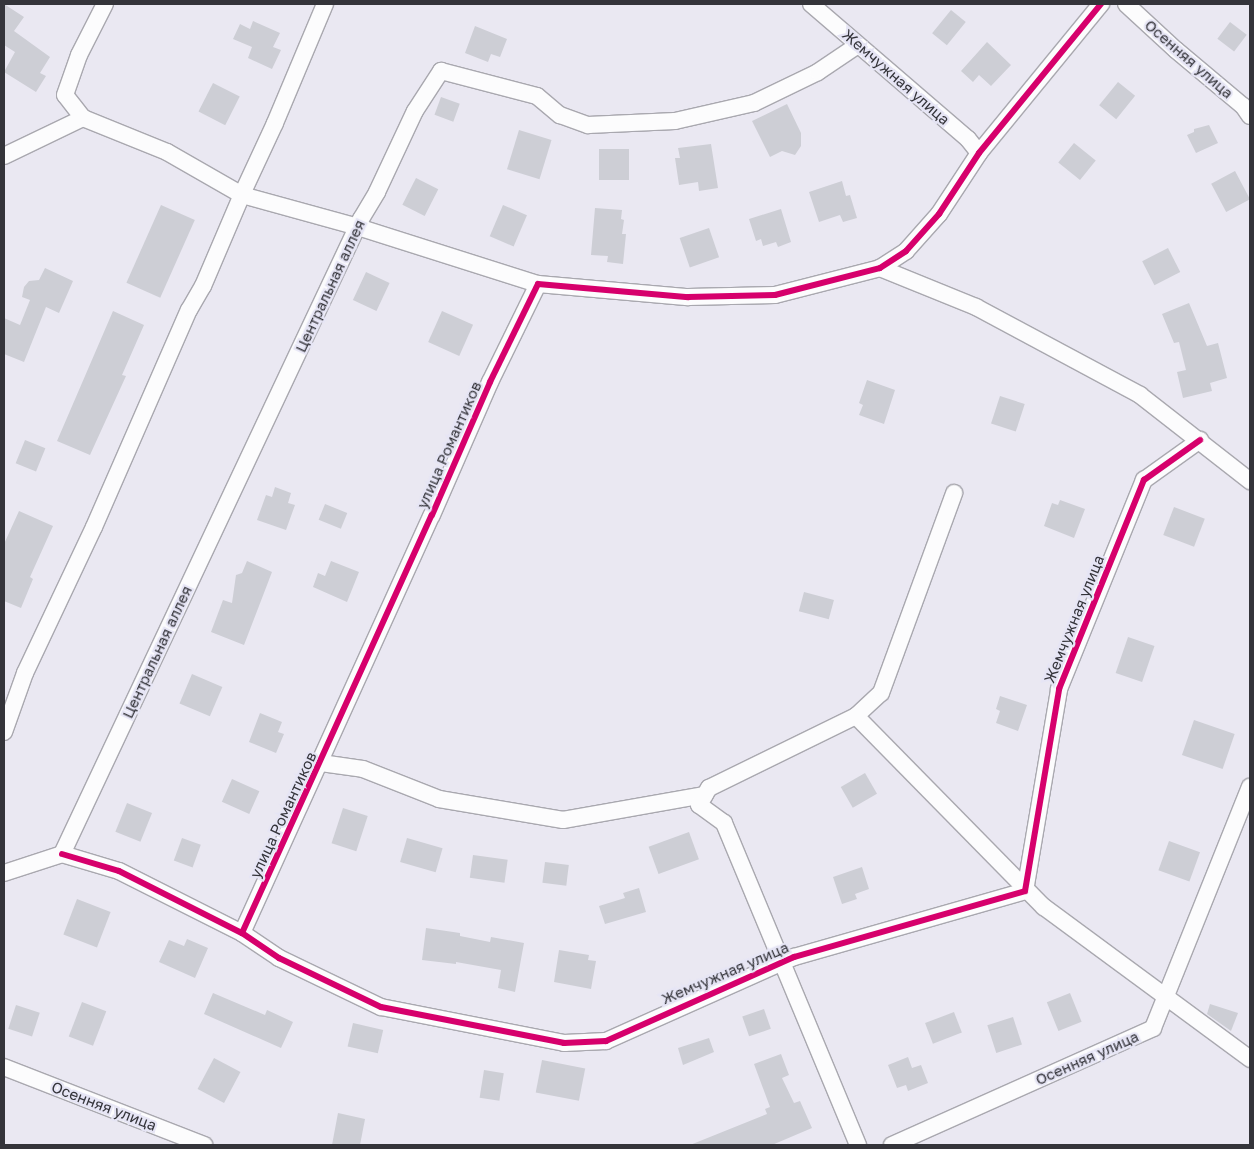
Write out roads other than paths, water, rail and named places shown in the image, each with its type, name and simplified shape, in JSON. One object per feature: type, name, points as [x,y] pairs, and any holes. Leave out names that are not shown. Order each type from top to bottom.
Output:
[{"type":"street","points":[[105,4],[79,55],[65,95],[82,118],[167,152],[242,195],[358,227],[538,284],[688,296],[775,295],[880,268],[906,251],[939,214],[980,153],[1101,4]]},
{"type":"street","points":[[4,732],[25,673],[94,527],[275,124],[324,4]]},
{"type":"street","name":"Жемчужная улица","points":[[811,4],[968,139],[980,153]]},
{"type":"street","name":"Осенняя улица","points":[[1126,4],[1176,50],[1243,106],[1250,116]]},
{"type":"street","name":"Центральная аллея","points":[[62,854],[358,227],[377,192],[415,111],[441,71],[537,96],[560,115],[588,125],[675,121],[754,103],[818,72],[858,45]]},
{"type":"street","points":[[4,156],[82,118]]},
{"type":"street","points":[[880,268],[976,307],[1140,395],[1200,440],[1250,481]]},
{"type":"street","name":"улица Романтиков","points":[[242,933],[321,763],[490,382],[538,284]]},
{"type":"street","name":"Жемчужная улица","points":[[62,854],[119,871],[242,933],[279,958],[381,1007],[564,1043],[606,1041],[794,957],[1025,891],[1058,689],[1144,480],[1200,440]]},
{"type":"street","points":[[858,1145],[724,823],[699,805],[709,788],[856,716],[881,694],[954,493]]},
{"type":"street","points":[[856,716],[1044,907],[1166,995],[1250,1059]]},
{"type":"street","name":"улица Романтиков","points":[[321,763],[363,769],[438,799],[563,820],[705,796]]},
{"type":"street","name":"Осенняя улица","points":[[892,1145],[1153,1028],[1250,787]]},
{"type":"street","points":[[4,873],[62,854]]},
{"type":"street","name":"Осенняя улица","points":[[4,1067],[204,1145]]}]
